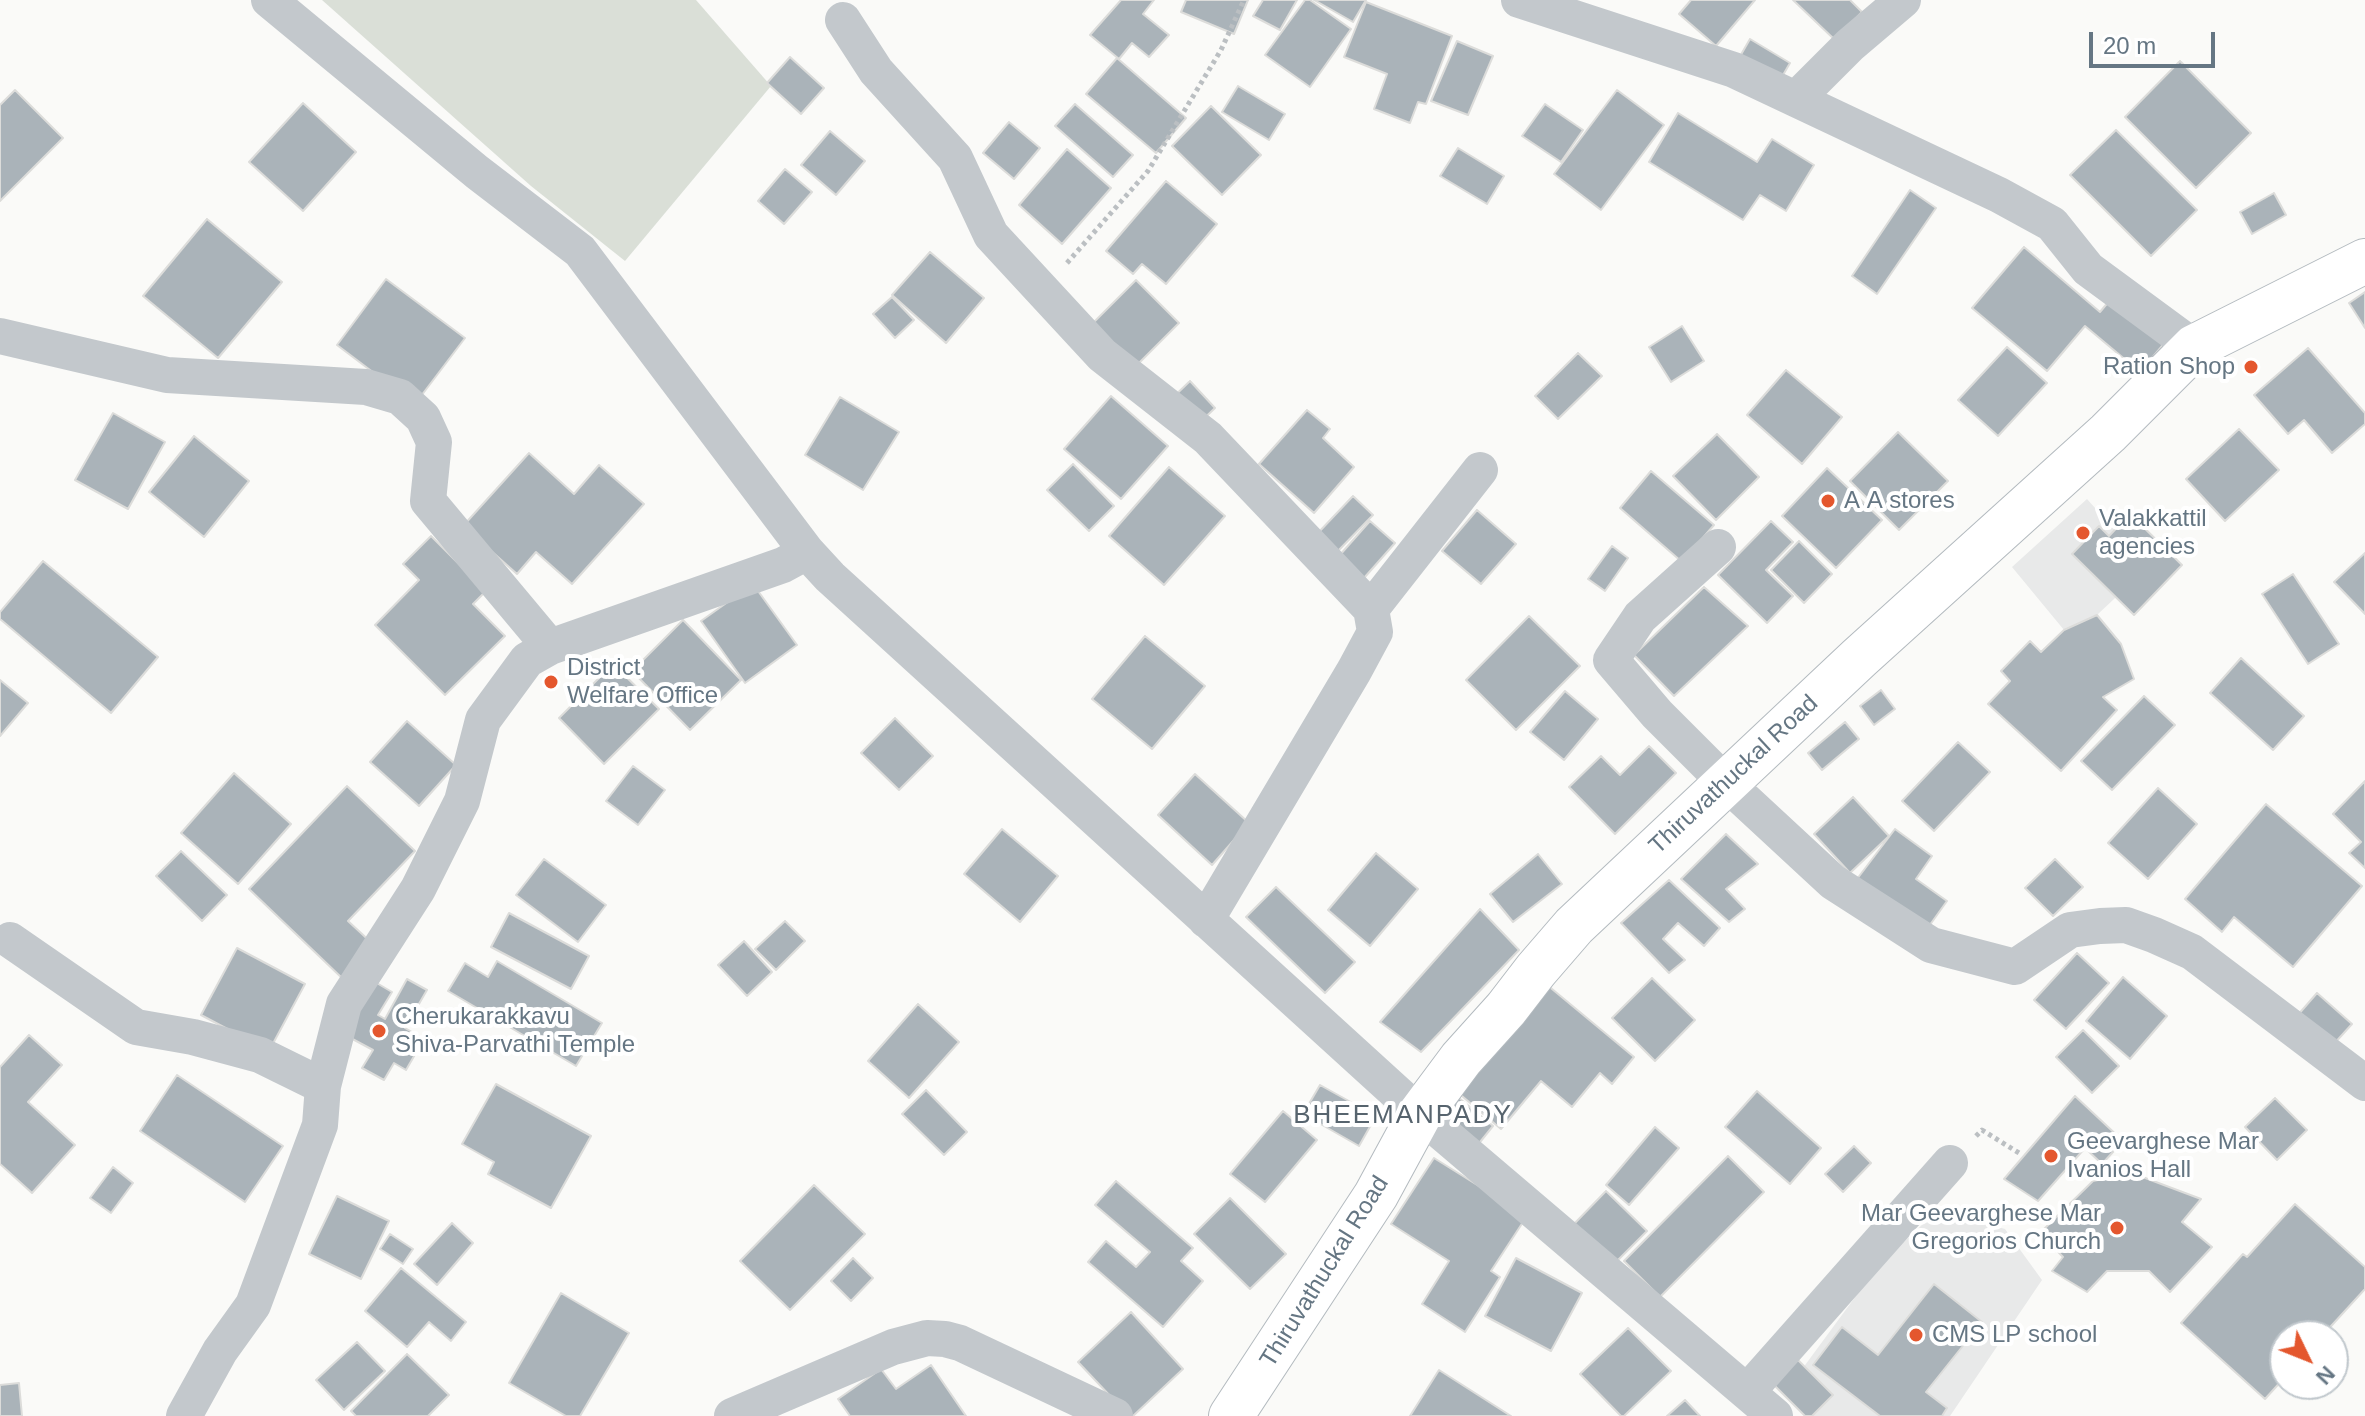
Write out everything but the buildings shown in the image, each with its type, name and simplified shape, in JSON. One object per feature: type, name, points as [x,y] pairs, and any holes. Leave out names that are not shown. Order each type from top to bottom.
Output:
[{"type":"main road","name":"Thiruvathuckal Road","points":[[1231,1416],[1376,1195],[1420,1114],[1461,1059],[1574,926],[1725,782],[2108,433],[2194,347],[2365,261]]},
{"type":"street","points":[[269,0],[477,172],[580,251],[807,552],[842,587],[1420,1114],[1775,1416]]},
{"type":"street","points":[[1519,0],[1734,70],[1999,195],[2052,224],[2088,269],[2194,347]]},
{"type":"street","points":[[1796,99],[1850,45],[1903,0]]},
{"type":"street","points":[[843,20],[876,71],[955,158],[991,235],[1102,355],[1208,438],[1371,609],[1375,632],[1206,920]]},
{"type":"street","points":[[0,336],[167,375],[366,387],[400,397],[423,418],[434,442],[428,501],[550,647]]},
{"type":"street","points":[[1371,609],[1480,470]]},
{"type":"street","points":[[1718,547],[1640,617],[1611,660],[1657,714],[1833,882],[1931,945],[2015,967],[2070,930],[2126,925],[2192,952],[2365,1083]]},
{"type":"street","points":[[184,1416],[220,1351],[253,1305],[320,1125],[323,1086],[344,1004],[418,889],[462,801],[483,720],[527,660],[550,647],[783,565],[807,552]]},
{"type":"street","points":[[10,940],[136,1027],[193,1037],[260,1055],[323,1086]]},
{"type":"street","points":[[1747,1392],[1950,1163]]},
{"type":"street","points":[[732,1416],[893,1347],[927,1338],[960,1343],[1115,1416]]},
{"type":"path","points":[[1042,290],[1148,171],[1221,50],[1244,0]]},
{"type":"shaded area","points":[[322,0],[696,0],[771,86],[625,261],[531,186]]},
{"type":"shaded area","name":"Valakkattil agencies","points":[[2087,499],[2148,567],[2097,615],[2064,630],[2012,567]]},
{"type":"shaded area","name":"CMS LP school","points":[[1938,1210],[2005,1229],[2042,1280],[1950,1416],[1810,1416],[1786,1391],[1878,1266]]},
{"type":"place","name":"Ration Shop","points":[[2251,367]]},
{"type":"place","name":"A A stores","points":[[1828,501]]},
{"type":"place","name":"Valakkattil agencies","points":[[2083,533]]},
{"type":"place","name":"District Welfare Office","points":[[551,682]]},
{"type":"place","name":"Cherukarakkavu Shiva-Parvathi Temple","points":[[379,1031]]},
{"type":"place","name":"Geevarghese Mar Ivanios Hall","points":[[2051,1156]]},
{"type":"place","name":"Mar Geevarghese Mar Gregorios Church","points":[[2117,1228]]},
{"type":"place","name":"CMS LP school","points":[[1916,1335]]},
{"type":"district","name":"BHEEMANPADY","points":[[1403,1116]]}]
